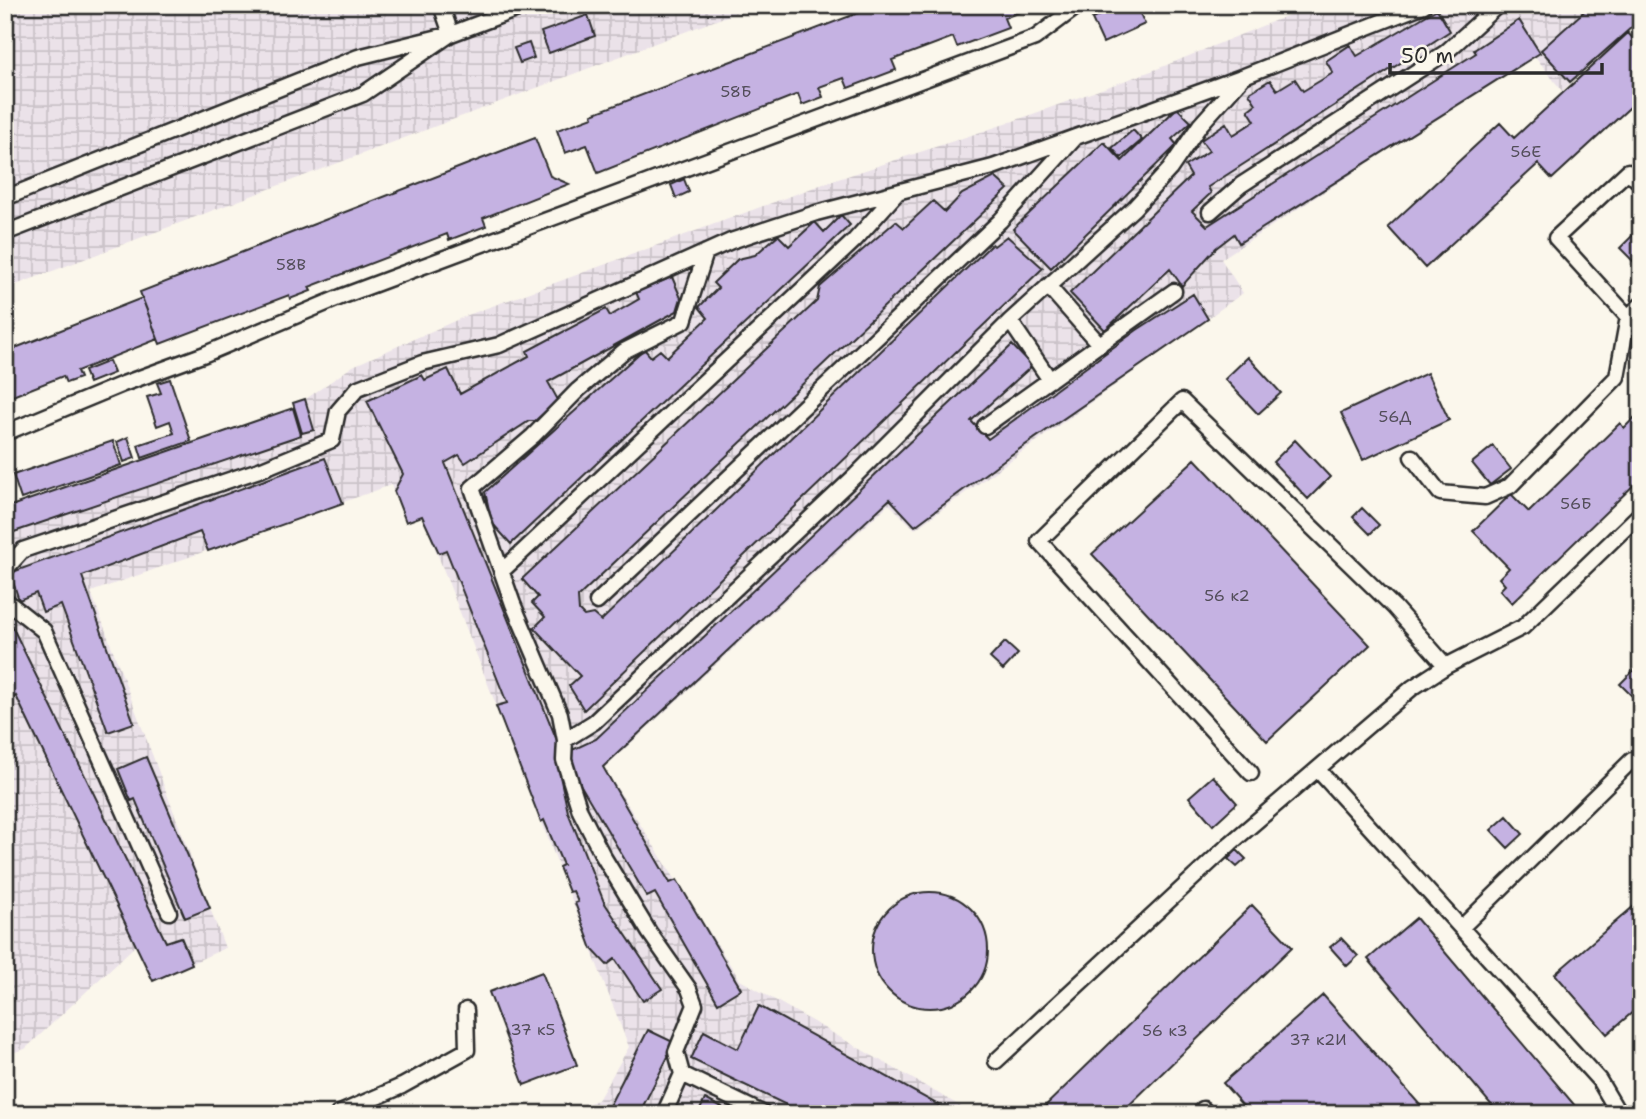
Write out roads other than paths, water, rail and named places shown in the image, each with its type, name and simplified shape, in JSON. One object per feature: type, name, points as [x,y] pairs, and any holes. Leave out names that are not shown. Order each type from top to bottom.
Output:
[{"type":"lane","points":[[441,5],[451,33]]},
{"type":"lane","points":[[5,198],[358,57],[451,33],[528,5]]},
{"type":"lane","points":[[5,433],[343,296],[1035,38],[1079,5]]},
{"type":"lane","points":[[5,551],[23,551],[262,469],[332,440],[338,411],[358,388],[422,363],[499,345],[706,252],[816,213],[993,167],[1244,76],[1424,5]]},
{"type":"lane","points":[[1210,212],[1241,185],[1445,53],[1498,5]]},
{"type":"lane","points":[[5,233],[363,94],[451,33]]},
{"type":"lane","points":[[565,740],[594,722],[846,485],[1010,321],[1134,208],[1170,169],[1199,125],[1244,76]]},
{"type":"lane","points":[[597,603],[1000,221],[1077,136]]},
{"type":"lane","points":[[1628,317],[1556,238],[1628,171],[1641,184]]},
{"type":"lane","points":[[502,570],[854,240],[898,192]]},
{"type":"lane","points":[[664,1114],[682,1074],[676,1052],[695,1005],[689,989],[649,932],[603,856],[580,811],[564,760],[565,740],[560,713],[481,520],[471,488],[533,436],[578,390],[624,351],[684,321],[706,252]]},
{"type":"lane","points":[[1048,286],[1100,345]]},
{"type":"lane","points":[[985,426],[1174,290]]},
{"type":"lane","points":[[1412,457],[1440,493],[1485,496],[1510,486],[1617,377],[1628,317],[1641,305]]},
{"type":"lane","points":[[1010,321],[1050,380]]},
{"type":"lane","points":[[1251,774],[1040,541],[1182,401],[1394,607],[1446,666]]},
{"type":"lane","points":[[996,1061],[1231,843],[1412,688],[1446,666],[1523,626],[1641,513]]},
{"type":"lane","points":[[5,570],[23,551]]},
{"type":"lane","points":[[5,600],[44,631],[169,912]]},
{"type":"lane","points":[[1462,927],[1632,760]]},
{"type":"lane","points":[[1318,770],[1599,1080],[1619,1114]]},
{"type":"lane","points":[[338,1114],[402,1086],[467,1050],[466,1010]]},
{"type":"lane","points":[[682,1074],[764,1114]]},
{"type":"lane","points":[[1200,1114],[1203,1109],[1207,1114]]}]
